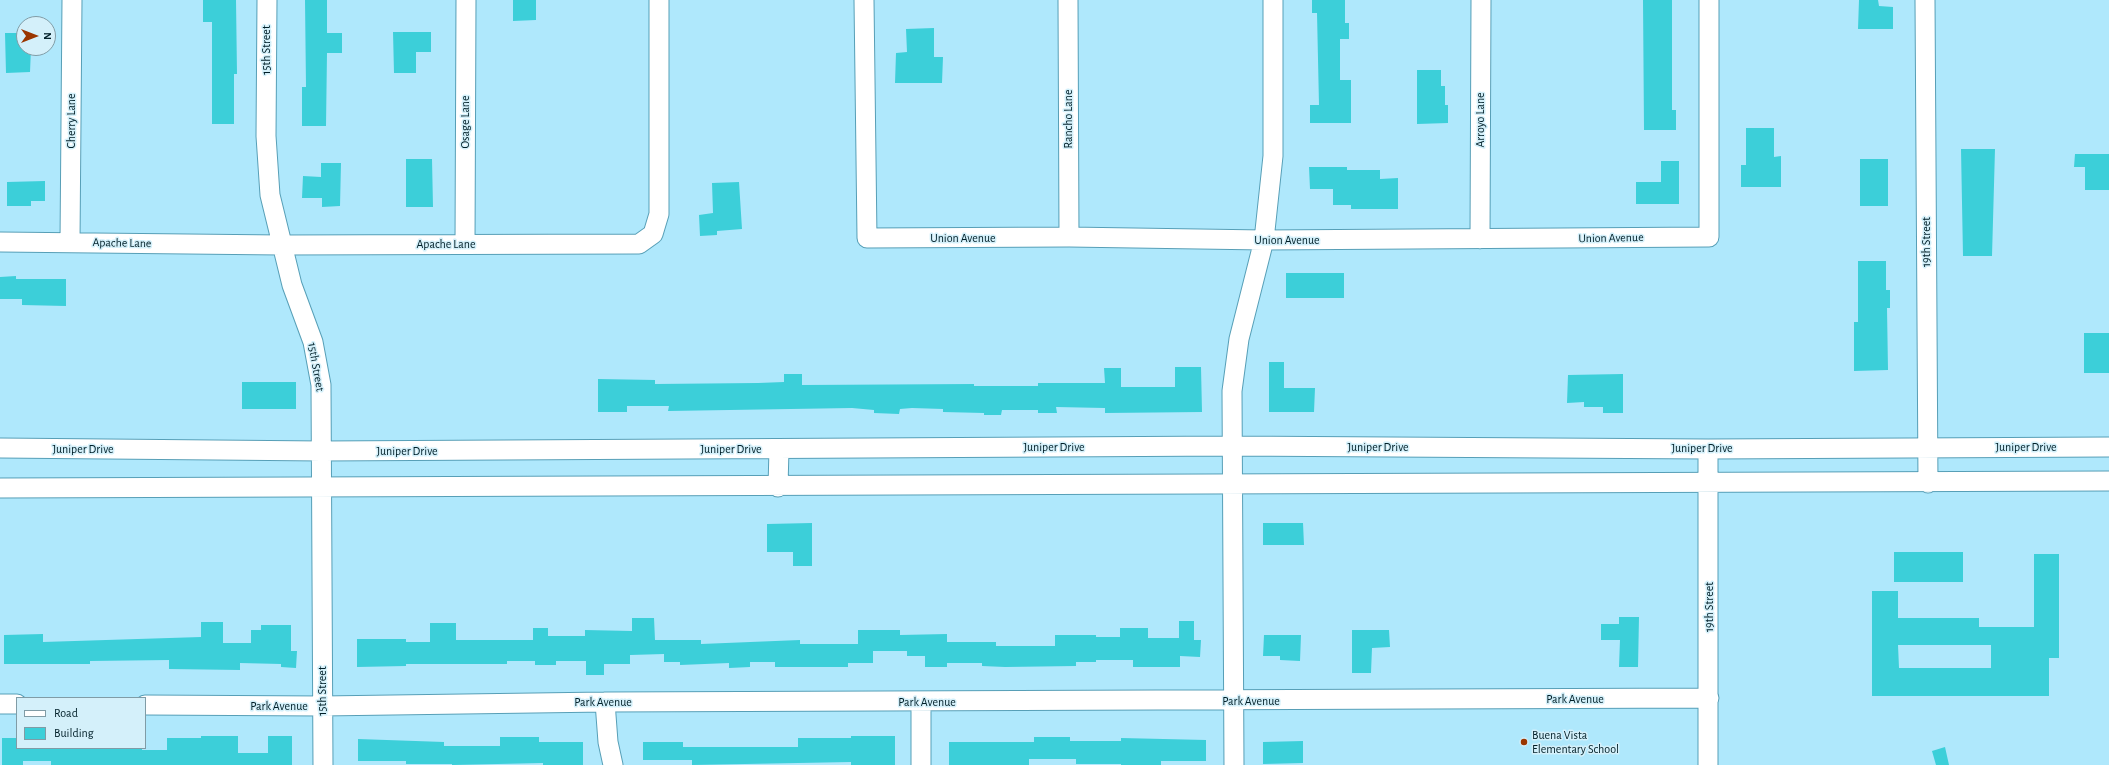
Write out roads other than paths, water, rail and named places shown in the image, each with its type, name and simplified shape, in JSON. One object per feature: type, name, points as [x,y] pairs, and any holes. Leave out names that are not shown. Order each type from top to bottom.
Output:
[{"type":"street","name":"Cherry Lane","points":[[70,242],[72,0]]},
{"type":"street","name":"15th Street","points":[[267,0],[266,136],[270,195],[292,285],[313,342],[322,385],[323,765]]},
{"type":"street","name":"Osage Lane","points":[[465,244],[466,0]]},
{"type":"street","name":"Apache Lane","points":[[0,242],[281,245],[639,244],[653,234],[659,214],[659,0]]},
{"type":"street","name":"Union Avenue","points":[[864,0],[867,238],[1069,237],[1264,240],[1709,237],[1709,0]]},
{"type":"street","name":"Rancho Lane","points":[[1068,0],[1069,237]]},
{"type":"street","points":[[1234,765],[1232,391],[1239,339],[1264,240],[1273,156],[1273,0]]},
{"type":"street","name":"Arroyo Lane","points":[[1480,239],[1481,0]]},
{"type":"street","name":"19th Street","points":[[1925,0],[1928,483]]},
{"type":"street","name":"Juniper Drive","points":[[0,448],[322,451],[1232,446],[1708,449],[2109,447]]},
{"type":"street","points":[[778,487],[779,449]]},
{"type":"street","name":"19th Street","points":[[1708,449],[1708,765]]},
{"type":"street","points":[[0,488],[323,486],[778,487],[2109,481]]},
{"type":"street","name":"Park Avenue","points":[[146,705],[322,706],[605,702],[1234,701],[1709,698]]},
{"type":"street","points":[[605,702],[608,742],[613,765]]},
{"type":"street","points":[[921,702],[921,765]]},
{"type":"street","points":[[0,704],[16,704]]},
{"type":"place","name":"Buena Vista Elementary School","points":[[1524,742]]}]
